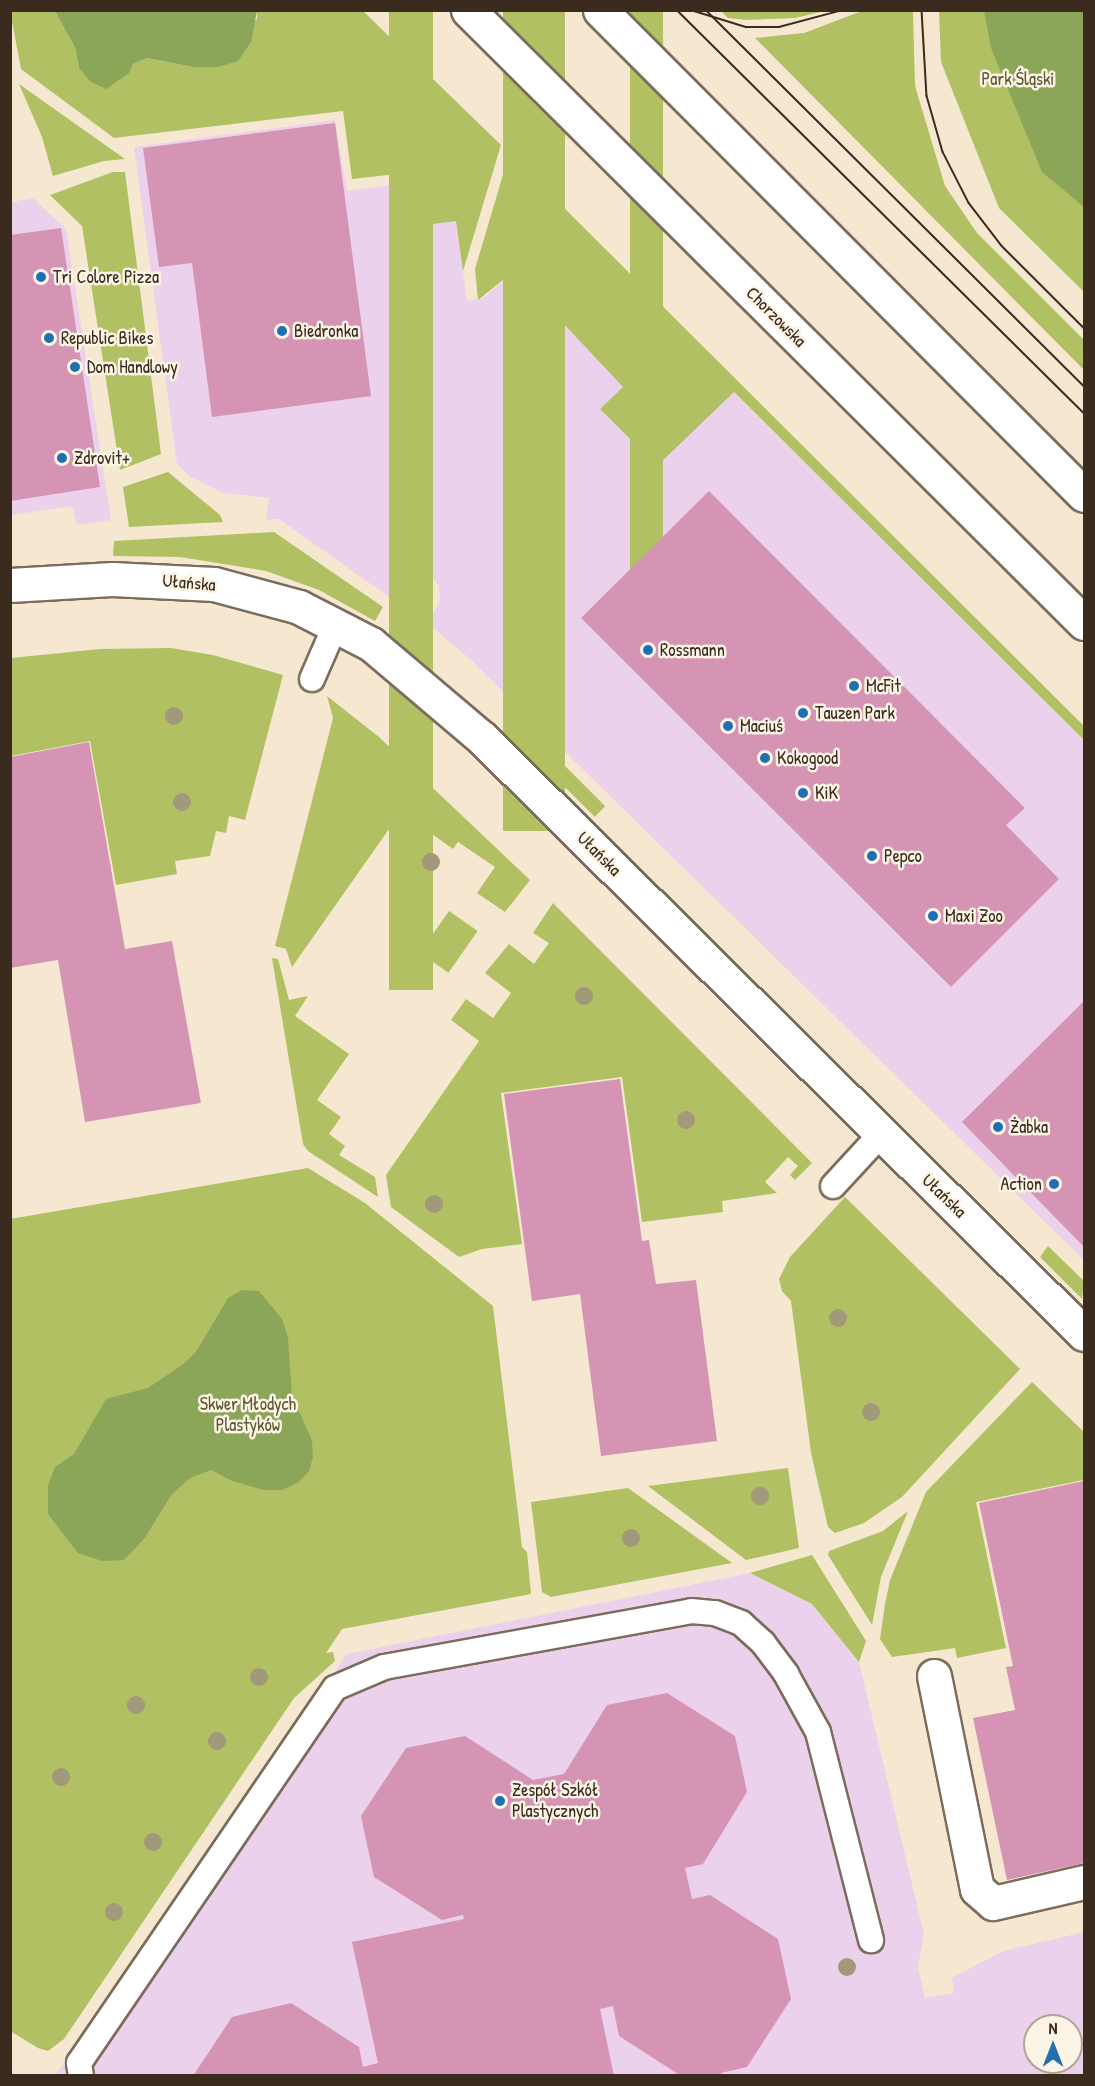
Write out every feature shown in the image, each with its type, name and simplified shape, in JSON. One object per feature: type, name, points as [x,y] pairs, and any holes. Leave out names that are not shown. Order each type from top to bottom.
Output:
[{"type":"street","name":"Chorzowska","points":[[468,10],[1084,623]]},
{"type":"street","points":[[600,10],[1084,495]]},
{"type":"street","name":"Ułańska","points":[[10,585],[112,579],[214,584],[260,593],[336,624],[412,676],[482,738],[1084,1334]]},
{"type":"street","points":[[934,1676],[977,1889],[993,1903],[1084,1882]]},
{"type":"lane","points":[[312,680],[336,624]]},
{"type":"lane","points":[[833,1186],[882,1134]]},
{"type":"lane","points":[[81,2076],[79,2063],[335,1688],[384,1667],[691,1611],[715,1613],[741,1623],[763,1643],[786,1674],[818,1731],[871,1940]]},
{"type":"shaded area","points":[[335,120],[347,191],[406,183],[422,199],[456,221],[467,301],[484,298],[514,271],[623,387],[600,409],[656,466],[733,392],[1084,740],[1084,1260],[469,658],[428,624],[440,601],[439,586],[425,567],[399,604],[279,519],[266,520],[269,498],[223,493],[189,476],[177,464],[134,147]]},
{"type":"shaded area","points":[[33,198],[66,229],[111,520],[77,525],[72,506],[11,515],[11,202]]},
{"type":"shaded area","points":[[750,1573],[812,1604],[859,1662],[924,1934],[918,1966],[925,1998],[954,1993],[952,1978],[1003,1951],[1084,1932],[1084,2075],[55,2076],[347,1654]]},
{"type":"green space","points":[[10,11],[55,11],[75,48],[79,68],[128,73],[133,64],[147,58],[193,67],[257,19],[257,11],[363,11],[501,145],[463,271],[456,221],[425,225],[422,199],[397,174],[352,179],[343,111],[114,138],[21,69]]},
{"type":"green space","points":[[55,11],[257,11],[251,42],[238,61],[218,67],[193,67],[147,58],[133,64],[129,73],[106,89],[91,82],[79,68],[75,48]]},
{"type":"green space","points":[[389,11],[433,11],[433,990],[389,990]]},
{"type":"green space","points":[[503,11],[565,11],[565,831],[503,831]]},
{"type":"green space","points":[[630,11],[663,11],[663,650],[630,650]]},
{"type":"green space","points":[[721,11],[825,11],[795,18],[746,20],[728,18]]},
{"type":"green space","points":[[862,11],[913,11],[915,86],[945,186],[977,233],[1084,340],[1084,370],[755,38],[804,33]]},
{"type":"green space","name":"Park Śląski","points":[[939,11],[1084,11],[1084,292],[999,208],[941,62]]},
{"type":"green space","points":[[984,11],[1084,11],[1084,207],[1042,172],[991,48]]},
{"type":"green space","points":[[19,84],[125,159],[104,161],[53,176],[42,137]]},
{"type":"green space","points":[[522,166],[1084,726],[1084,740],[734,392],[657,466],[600,409],[623,387],[514,271],[478,300],[475,269],[505,168]]},
{"type":"green space","points":[[113,172],[125,172],[161,454],[120,470],[82,226],[50,195]]},
{"type":"green space","points":[[168,472],[220,515],[223,522],[129,527],[123,487]]},
{"type":"green space","points":[[274,532],[383,607],[375,621],[319,590],[266,571],[180,557],[113,556],[114,541]]},
{"type":"green space","points":[[171,648],[213,655],[283,675],[245,820],[229,816],[226,833],[216,831],[210,856],[175,861],[177,874],[116,885],[90,741],[11,756],[11,658],[100,649]]},
{"type":"green space","points":[[327,696],[379,737],[530,880],[505,912],[477,893],[495,867],[458,842],[453,849],[401,812],[292,967],[286,949],[275,946],[333,718]]},
{"type":"green space","points":[[543,744],[605,806],[595,817],[532,755]]},
{"type":"green space","points":[[553,903],[812,1163],[795,1180],[790,1175],[798,1166],[788,1157],[765,1182],[777,1193],[722,1201],[723,1212],[642,1222],[622,1077],[501,1093],[522,1244],[482,1249],[459,1257],[391,1207],[386,1175],[479,1041],[451,1020],[466,999],[493,1018],[511,993],[485,973],[509,944],[534,964],[549,943],[533,933]]},
{"type":"green space","points":[[449,911],[478,931],[448,973],[420,953]]},
{"type":"green space","points":[[272,958],[278,959],[289,1000],[308,996],[295,1016],[349,1054],[317,1100],[341,1117],[329,1134],[345,1146],[339,1155],[375,1177],[378,1197],[308,1151],[303,1144]]},
{"type":"green space","name":"Skwer Młodych Plastyków","points":[[308,1168],[365,1203],[493,1306],[522,1547],[527,1552],[531,1594],[342,1629],[326,1653],[333,1652],[335,1661],[294,1698],[64,2039],[48,2051],[38,2048],[10,2031],[10,1219]]},
{"type":"green space","points":[[845,1197],[1020,1369],[902,1497],[864,1523],[835,1533],[828,1527],[811,1453],[791,1301],[782,1291],[779,1279],[790,1257]]},
{"type":"green space","points":[[1048,1246],[1084,1281],[1082,1299],[1040,1257]]},
{"type":"green space","points":[[242,1290],[259,1291],[282,1319],[288,1337],[292,1396],[312,1440],[313,1457],[309,1471],[299,1482],[282,1490],[264,1490],[232,1481],[211,1470],[190,1478],[172,1494],[144,1539],[124,1560],[102,1561],[78,1553],[48,1514],[48,1485],[55,1467],[74,1454],[106,1399],[148,1388],[182,1365],[196,1352],[228,1298]]},
{"type":"green space","points":[[1032,1382],[1084,1432],[1084,1480],[976,1502],[1006,1648],[957,1658],[955,1648],[892,1657],[880,1639],[885,1604],[890,1580],[926,1492]]},
{"type":"green space","points":[[788,1468],[799,1548],[746,1560],[648,1486]]},
{"type":"green space","points":[[628,1488],[732,1563],[551,1597],[542,1592],[531,1502]]},
{"type":"green space","points":[[908,1511],[881,1577],[872,1625],[828,1555],[829,1551],[883,1531]]},
{"type":"green space","points":[[812,1555],[866,1641],[859,1662],[812,1604],[750,1573]]},
{"type":"building","name":"Biedronka","points":[[335,123],[371,396],[212,417],[192,263],[159,267],[143,148]]},
{"type":"building","points":[[61,228],[100,487],[10,501],[10,235]]},
{"type":"building","points":[[709,491],[1025,808],[1006,825],[1059,879],[951,987],[581,618]]},
{"type":"building","points":[[89,742],[125,949],[172,941],[201,1103],[85,1122],[58,960],[10,968],[10,757]]},
{"type":"building","name":"Action","points":[[1084,1001],[1084,1247],[962,1122]]},
{"type":"building","points":[[620,1079],[642,1241],[649,1240],[656,1284],[696,1280],[717,1441],[601,1456],[580,1294],[532,1301],[504,1094]]},
{"type":"building","points":[[1084,1481],[1084,1863],[1007,1880],[973,1718],[1015,1710],[1006,1667],[1013,1666],[979,1503]]},
{"type":"building","points":[[667,1693],[735,1736],[747,1792],[703,1864],[685,1868],[692,1899],[710,1895],[778,1939],[791,1999],[747,2067],[721,2073],[721,2076],[681,2076],[619,2036],[613,2006],[600,2009],[614,2076],[193,2076],[232,2017],[291,2003],[359,2047],[363,2067],[378,2063],[352,1942],[464,1919],[463,1915],[442,1920],[374,1877],[361,1816],[406,1748],[465,1736],[533,1780],[564,1774],[607,1705]]},
{"type":"tram line","points":[[677,10],[1084,413]]},
{"type":"tram line","points":[[691,10],[746,27],[779,27],[843,10]]},
{"type":"tram line","points":[[706,10],[1084,386]]},
{"type":"tram line","points":[[922,10],[927,96],[943,152],[969,203],[1002,246],[1084,328]]},
{"type":"place","name":"Tri Colore Pizza","points":[[41,277]]},
{"type":"place","name":"Biedronka","points":[[282,331]]},
{"type":"place","name":"Republic Bikes","points":[[49,338]]},
{"type":"place","name":"Dom Handlowy","points":[[75,367]]},
{"type":"place","name":"Zdrovit+","points":[[62,458]]},
{"type":"place","name":"Rossmann","points":[[648,650]]},
{"type":"place","name":"McFit","points":[[854,686]]},
{"type":"place","name":"Tauzen Park","points":[[803,713]]},
{"type":"place","name":"Maciuś","points":[[728,726]]},
{"type":"place","name":"Kokogood","points":[[765,758]]},
{"type":"place","name":"KiK","points":[[803,793]]},
{"type":"place","name":"Pepco","points":[[872,856]]},
{"type":"place","name":"Maxi Zoo","points":[[933,916]]},
{"type":"place","name":"Żabka","points":[[998,1127]]},
{"type":"place","name":"Action","points":[[1054,1184]]},
{"type":"place","name":"Zespół Szkół Plastycznych","points":[[500,1801]]}]
